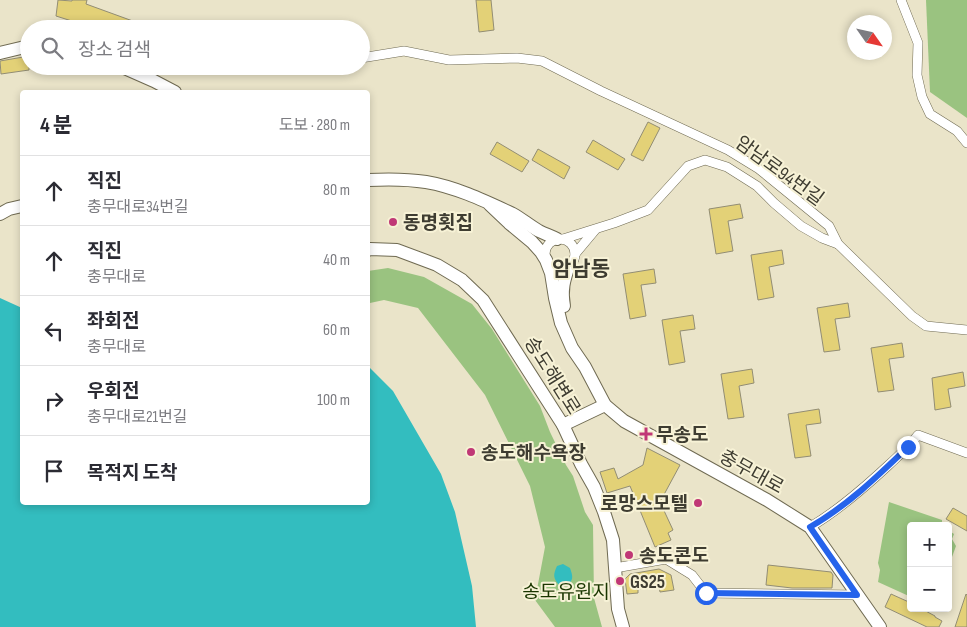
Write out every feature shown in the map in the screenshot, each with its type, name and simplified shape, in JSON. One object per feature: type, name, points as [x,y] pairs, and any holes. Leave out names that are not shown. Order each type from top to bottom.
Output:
[{"type":"street","points":[[901,0],[918,43],[917,75],[922,97],[930,114],[957,132],[967,143]]},
{"type":"street","points":[[0,53],[20,48]]},
{"type":"street","name":"암남로94번길","points":[[370,57],[404,51],[449,60],[517,58],[542,61],[601,91],[728,150],[751,164],[830,226],[838,244],[912,316],[926,326],[967,330]]},
{"type":"street","points":[[141,75],[170,90]]},
{"type":"street","points":[[586,367],[572,348],[561,323],[551,273],[546,260],[546,247],[551,242],[614,223],[648,210],[688,166],[705,160],[727,167],[757,186],[801,226],[822,238],[838,244]]},
{"type":"street","points":[[370,180],[387,179],[426,182],[472,195],[514,215],[538,230],[569,242],[574,247],[572,259],[563,281],[564,303],[570,326],[586,367],[605,404],[563,425]]},
{"type":"street","points":[[490,205],[532,242],[551,266],[557,268],[563,268],[572,259],[595,229]]},
{"type":"street","points":[[0,214],[9,209],[20,206]]},
{"type":"street","name":"송도해변로","points":[[370,250],[397,250],[437,265],[462,280],[483,300],[563,425],[594,487],[613,540],[618,609],[623,627]]},
{"type":"street","name":"충무대로","points":[[605,404],[624,421],[767,500],[810,527],[880,627]]},
{"type":"street","points":[[810,527],[828,517],[864,487],[908,447],[918,434],[967,453]]},
{"type":"street","points":[[615,568],[666,559],[692,575],[706,593],[857,595]]},
{"type":"green space","points":[[926,0],[967,0],[967,118],[930,92]]},
{"type":"green space","name":"송도유원지","points":[[388,268],[424,277],[472,304],[492,329],[540,406],[550,432],[573,476],[585,512],[593,525],[594,598],[602,627],[555,627],[535,600],[545,547],[530,486],[485,395],[418,308],[384,300],[370,303],[370,271]]},
{"type":"green space","points":[[889,502],[942,520],[942,522],[907,522],[907,595],[878,582],[880,570],[878,563]]},
{"type":"green space","points":[[952,539],[956,546],[952,557]]},
{"type":"water","points":[[0,298],[20,307],[20,505],[370,505],[370,368],[393,391],[441,474],[455,512],[472,586],[476,627],[0,627]]},
{"type":"water","points":[[563,564],[570,568],[572,576],[572,580],[566,586],[559,585],[554,576],[557,566]]},
{"type":"building","points":[[58,0],[87,0],[86,4],[130,20],[69,20],[56,16]]},
{"type":"building","points":[[476,0],[491,0],[494,30],[479,32]]},
{"type":"building","points":[[20,58],[20,71],[1,74],[0,61]]},
{"type":"building","points":[[648,122],[660,128],[643,161],[631,155]]},
{"type":"building","points":[[593,140],[625,159],[618,170],[586,152]]},
{"type":"building","points":[[497,142],[529,161],[522,172],[490,154]]},
{"type":"building","points":[[538,149],[570,167],[564,179],[532,160]]},
{"type":"building","points":[[740,204],[743,218],[728,221],[733,251],[716,254],[709,209]]},
{"type":"building","points":[[782,250],[784,264],[769,267],[774,297],[758,300],[751,255]]},
{"type":"building","points":[[654,269],[656,283],[641,285],[646,316],[630,319],[623,274]]},
{"type":"building","points":[[848,303],[850,317],[835,319],[840,350],[824,352],[817,308]]},
{"type":"building","points":[[693,315],[695,329],[680,331],[685,362],[669,365],[662,320]]},
{"type":"building","points":[[902,343],[904,357],[889,359],[894,390],[878,392],[871,348]]},
{"type":"building","points":[[752,369],[754,383],[739,386],[744,417],[728,419],[721,374]]},
{"type":"building","points":[[963,372],[965,386],[948,389],[951,407],[935,410],[932,378]]},
{"type":"building","points":[[819,409],[821,423],[806,425],[811,456],[795,458],[788,414]]},
{"type":"building","points":[[647,448],[680,465],[660,502],[673,530],[668,533],[671,540],[655,547],[630,486],[607,493],[600,472],[614,468],[618,479],[643,465]]},
{"type":"building","points":[[953,508],[967,516],[967,531],[952,522],[946,519]]},
{"type":"building","points":[[768,565],[831,572],[833,575],[832,588],[792,588],[766,585]]},
{"type":"building","points":[[659,569],[671,575],[674,590],[660,592],[659,586],[638,589],[638,593],[627,594],[625,579],[630,574]]},
{"type":"building","points":[[891,594],[907,601],[907,612],[928,612],[942,621],[939,627],[927,627],[885,607]]},
{"type":"building","points":[[966,594],[967,627],[955,627]]},
{"type":"place","name":"동명횟집","points":[[393,222]]},
{"type":"place","name":"무송도","points":[[646,434]]},
{"type":"place","name":"송도해수욕장","points":[[471,452]]},
{"type":"place","name":"로망스모텔","points":[[698,503]]},
{"type":"place","name":"송도콘도","points":[[629,555]]},
{"type":"place","name":"GS25","points":[[620,581]]},
{"type":"district","name":"암남동","points":[[581,269]]},
{"type":"route","points":[[706,593],[857,595],[810,527],[828,517],[908,447]]}]
